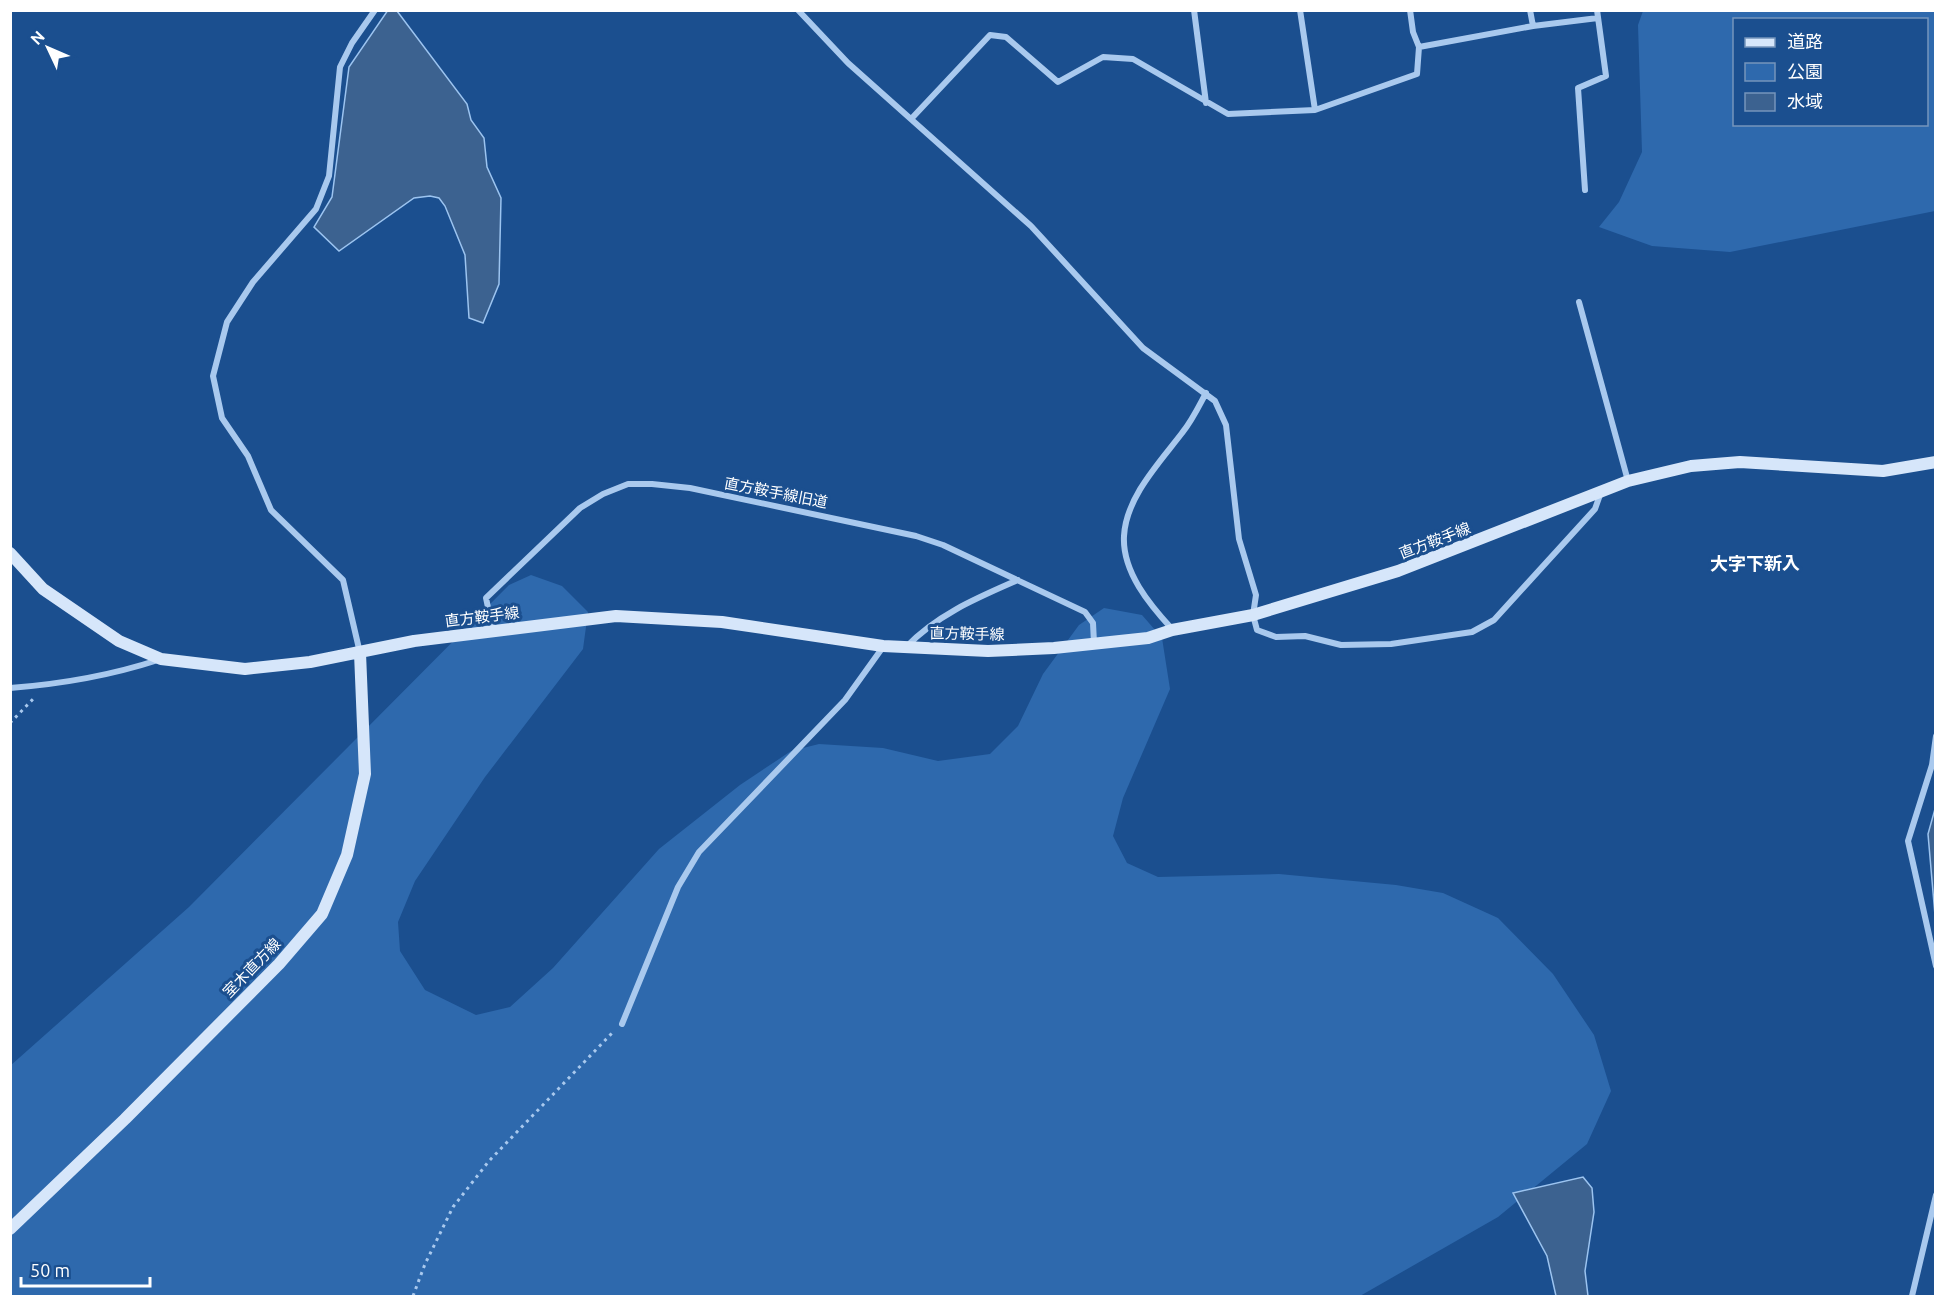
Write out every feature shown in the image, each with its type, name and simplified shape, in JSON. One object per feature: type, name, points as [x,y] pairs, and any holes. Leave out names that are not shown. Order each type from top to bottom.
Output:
[{"type":"main road","name":"直方鞍手線","points":[[10,553],[43,589],[120,641],[162,659],[245,669],[360,653],[414,641],[616,616],[722,622],[884,646],[988,651],[1053,648],[1148,638],[1172,630],[1253,615],[1398,571],[1628,481],[1691,466],[1740,462],[1883,471],[1935,462]]},
{"type":"main road","name":"室木直方線","points":[[10,1229],[125,1119],[279,964],[322,914],[347,855],[365,774],[360,653]]},
{"type":"street","points":[[360,653],[343,580],[271,510],[248,456],[222,418],[213,376],[227,322],[253,282],[316,209],[329,176],[340,67],[352,43],[375,10]]},
{"type":"street","points":[[798,10],[849,63],[1031,226],[1143,348],[1215,401],[1226,425],[1239,539],[1256,596],[1253,615],[1257,630],[1276,637],[1305,636],[1341,645],[1390,644],[1472,632],[1494,620],[1595,509],[1601,492]]},
{"type":"street","points":[[1194,10],[1206,103]]},
{"type":"street","points":[[1300,10],[1315,110]]},
{"type":"street","points":[[912,118],[990,35],[1006,37],[1058,82],[1103,57],[1134,59],[1228,114],[1315,110],[1417,74],[1419,47],[1413,32],[1410,10]]},
{"type":"street","points":[[1530,10],[1533,26]]},
{"type":"street","points":[[1584,190],[1578,88],[1606,76],[1597,10]]},
{"type":"street","points":[[1419,47],[1533,26],[1598,18]]},
{"type":"street","points":[[1579,302],[1628,481]]},
{"type":"street","points":[[1172,630],[1141,592],[1125,550],[1124,535],[1134,500],[1162,455],[1184,431],[1206,393]]},
{"type":"street","name":"直方鞍手線旧道","points":[[492,631],[486,598],[580,508],[603,494],[628,484],[690,488],[905,533],[943,545],[1085,612],[1093,623],[1094,643]]},
{"type":"street","points":[[906,647],[920,632],[955,608],[1018,580]]},
{"type":"street","points":[[622,1024],[678,887],[699,852],[845,700],[884,646]]},
{"type":"street","points":[[10,688],[48,685],[111,675],[162,659]]},
{"type":"street","points":[[1935,736],[1932,765],[1908,841],[1935,966]]},
{"type":"street","points":[[1912,1296],[1935,1195]]},
{"type":"path","points":[[10,723],[48,685]]},
{"type":"path","points":[[414,1296],[425,1264],[453,1207],[489,1161],[622,1024]]},
{"type":"green space","points":[[1643,11],[1935,11],[1935,211],[1730,252],[1652,246],[1599,227],[1619,202],[1642,152],[1638,25]]},
{"type":"green space","points":[[531,575],[562,586],[588,612],[583,649],[485,777],[415,881],[398,922],[400,951],[425,990],[476,1015],[510,1007],[553,968],[659,849],[740,785],[791,751],[819,744],[883,748],[938,761],[990,754],[1018,726],[1043,674],[1079,625],[1104,608],[1142,615],[1162,638],[1170,689],[1123,798],[1113,836],[1127,863],[1158,877],[1279,874],[1396,885],[1443,893],[1498,918],[1553,974],[1594,1035],[1611,1091],[1587,1144],[1498,1217],[1360,1296],[11,1296],[10,1066],[189,907],[509,585]]},
{"type":"water","points":[[388,10],[397,11],[467,104],[471,120],[484,138],[487,167],[501,198],[499,284],[483,323],[469,318],[465,255],[445,206],[439,198],[430,196],[414,198],[339,251],[314,227],[332,197],[349,67]]},
{"type":"water","points":[[1935,809],[1935,915],[1928,834]]},
{"type":"water","points":[[1583,1177],[1592,1188],[1594,1212],[1585,1271],[1588,1296],[1556,1296],[1547,1256],[1513,1193]]},
{"type":"district","name":"大字下新入","points":[[1755,564]]}]
